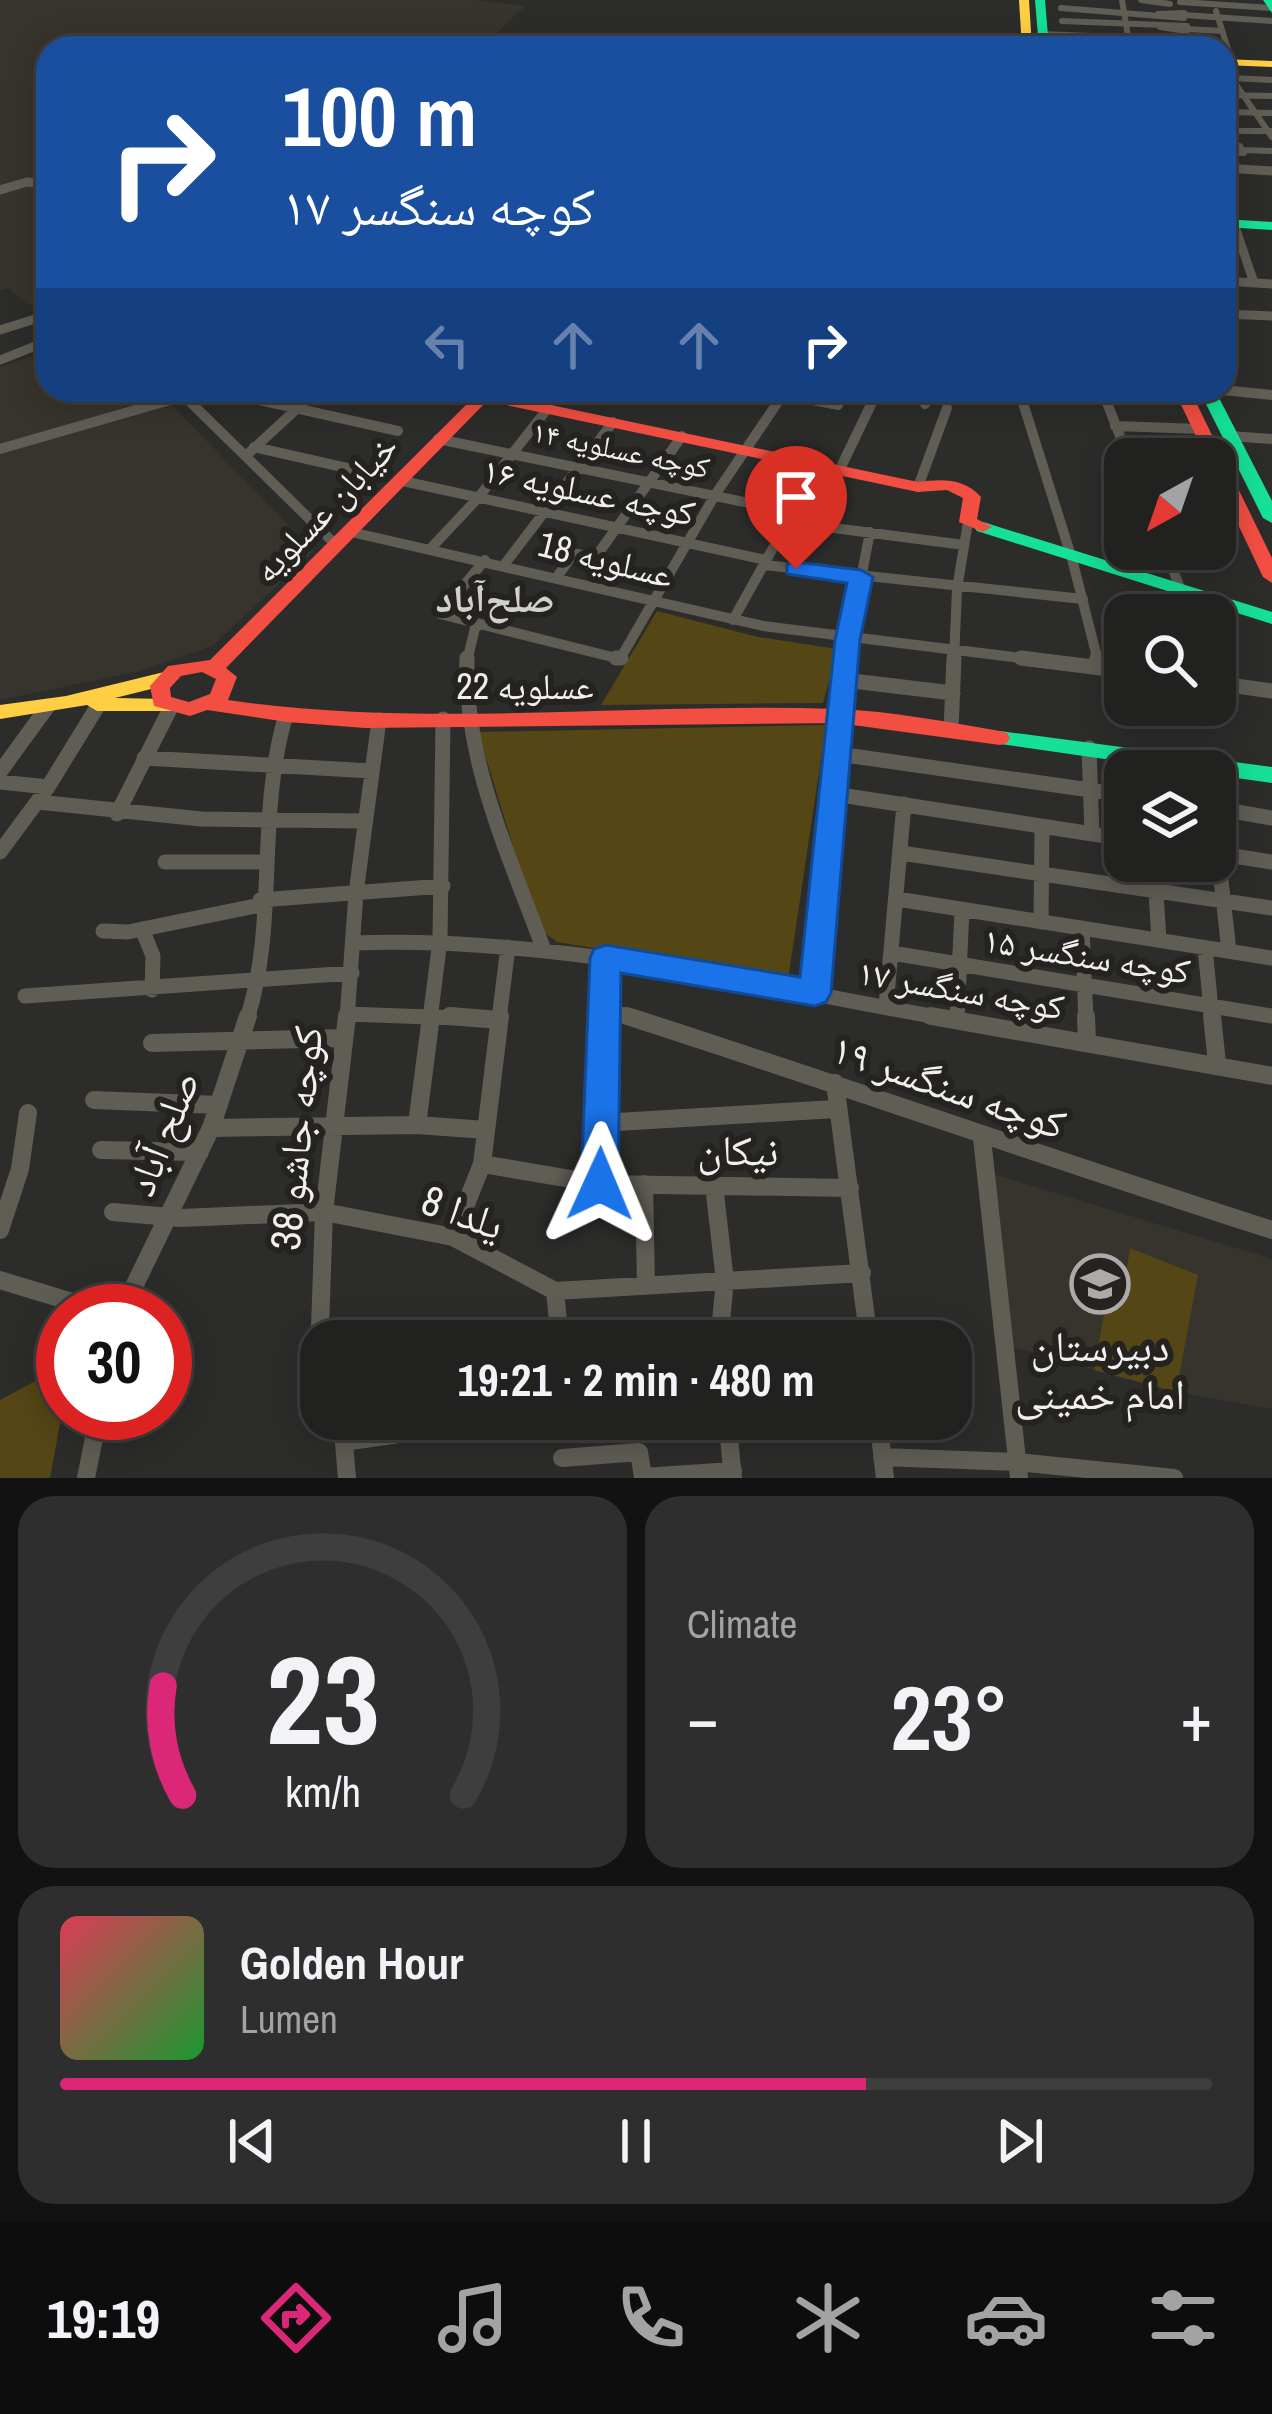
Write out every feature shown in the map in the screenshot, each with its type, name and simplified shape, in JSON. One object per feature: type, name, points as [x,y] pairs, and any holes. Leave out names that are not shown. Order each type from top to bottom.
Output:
[{"type":"street","points":[[1024,0],[1035,36]]},
{"type":"street","points":[[1122,0],[1128,36]]},
{"type":"street","points":[[1141,0],[1268,6]]},
{"type":"street","points":[[1040,36],[1054,2]]},
{"type":"street","points":[[1054,2],[1272,21]]},
{"type":"street","points":[[1054,2],[1065,35]]},
{"type":"street","points":[[1214,2],[1223,36]]},
{"type":"street","points":[[1062,21],[1222,31]]},
{"type":"street","points":[[1062,36],[1073,36]]},
{"type":"street","points":[[1236,65],[1272,64]]},
{"type":"street","points":[[1236,68],[1272,80]]},
{"type":"street","points":[[1236,81],[1271,133]]},
{"type":"street","points":[[1236,95],[1272,96]]},
{"type":"street","points":[[1236,112],[1272,113]]},
{"type":"street","points":[[1236,131],[1271,133]]},
{"type":"street","points":[[1236,150],[1272,151]]},
{"type":"street","points":[[1236,169],[1272,171]]},
{"type":"street","points":[[0,190],[36,183]]},
{"type":"street","points":[[1236,223],[1272,226]]},
{"type":"street","points":[[1236,240],[1253,283]]},
{"type":"street","points":[[1236,282],[1272,284]]},
{"type":"street","points":[[1236,314],[1272,316]]},
{"type":"street","points":[[0,330],[36,319]]},
{"type":"street","points":[[0,360],[36,346]]},
{"type":"street","points":[[0,351],[13,355]]},
{"type":"street","points":[[1236,391],[1272,395]]},
{"type":"street","points":[[0,449],[152,402]]},
{"type":"street","points":[[190,402],[244,458],[344,539]]},
{"type":"street","points":[[269,402],[398,430]]},
{"type":"street","points":[[244,458],[304,402]]},
{"type":"street","name":"خیابان عسلویه","points":[[215,667],[344,539],[469,402]]},
{"type":"street","points":[[523,402],[918,488],[944,484],[964,490],[972,497],[957,589],[951,730]]},
{"type":"street","points":[[485,560],[440,614],[620,659],[715,495],[779,402]]},
{"type":"street","points":[[826,402],[838,405]]},
{"type":"street","points":[[733,620],[791,517],[830,467],[871,402]]},
{"type":"street","points":[[1022,402],[1084,599],[1099,667]]},
{"type":"street","points":[[1106,402],[1120,438]]},
{"type":"street","points":[[1188,402],[1272,577]]},
{"type":"street","points":[[1213,402],[1263,486],[1272,518]]},
{"type":"street","points":[[432,547],[478,498],[548,408]]},
{"type":"street","points":[[918,488],[947,408]]},
{"type":"street","points":[[503,565],[613,422]]},
{"type":"street","points":[[1115,426],[1200,428]]},
{"type":"street","points":[[557,577],[574,553],[595,558],[682,436]]},
{"type":"street","points":[[1229,436],[1272,440]]},
{"type":"street","name":"کوچه عسلویه ۱۴","points":[[438,439],[870,532],[966,534]]},
{"type":"street","points":[[254,448],[360,470]]},
{"type":"street","name":"کوچه عسلویه ۱۶","points":[[398,480],[765,563],[957,589],[1084,599]]},
{"type":"street","points":[[815,993],[848,640],[870,532]]},
{"type":"street","points":[[966,534],[1072,559],[1272,617]]},
{"type":"street","name":"عسلویه 18","points":[[344,539],[432,547],[733,620],[848,640],[1104,668]]},
{"type":"street","points":[[1173,570],[1182,593]]},
{"type":"street","points":[[417,1124],[440,940],[454,720],[466,647],[476,623]]},
{"type":"street","points":[[0,772],[57,705],[190,709],[210,704],[228,684],[227,677],[215,667],[194,665],[164,679],[2,715]]},
{"type":"street","points":[[164,679],[158,694],[169,706]]},
{"type":"street","points":[[844,680],[953,693]]},
{"type":"street","points":[[1236,686],[1272,691]]},
{"type":"street","points":[[0,852],[48,788],[99,704]]},
{"type":"street","name":"عسلویه 22","points":[[210,704],[285,718],[379,720],[841,716],[1104,751]]},
{"type":"street","points":[[117,814],[169,706]]},
{"type":"street","name":"صلح آباد","points":[[136,1284],[211,1128],[260,979],[265,825],[271,767],[285,718]]},
{"type":"street","name":"کوچه جاشو 38","points":[[320,1320],[324,1212],[352,973],[356,893],[379,720]]},
{"type":"street","points":[[454,720],[544,950]]},
{"type":"street","points":[[1089,748],[1092,833]]},
{"type":"street","points":[[838,754],[1104,792]]},
{"type":"street","points":[[144,758],[372,771]]},
{"type":"street","name":"عسلویه 22","points":[[1236,771],[1272,775]]},
{"type":"street","points":[[0,782],[48,788]]},
{"type":"street","points":[[834,794],[1104,835]]},
{"type":"street","points":[[38,802],[117,814],[265,825],[365,821]]},
{"type":"street","points":[[886,1006],[904,805]]},
{"type":"street","points":[[1236,812],[1272,818]]},
{"type":"street","points":[[1041,922],[1042,827]]},
{"type":"street","points":[[901,854],[1272,908]]},
{"type":"street","points":[[1236,856],[1272,862]]},
{"type":"street","points":[[166,862],[262,862]]},
{"type":"street","points":[[1155,882],[1159,940]]},
{"type":"street","points":[[1221,882],[1229,951]]},
{"type":"street","points":[[104,931],[142,929],[260,903],[443,886]]},
{"type":"street","points":[[897,899],[1272,958]]},
{"type":"street","points":[[957,1019],[962,909]]},
{"type":"street","points":[[1082,928],[1087,1042]]},
{"type":"street","points":[[142,929],[153,956],[152,990]]},
{"type":"street","name":"کوچه سنگسر ۱۷","points":[[353,943],[440,940],[606,958],[1272,1076]]},
{"type":"street","points":[[453,1237],[482,1163],[508,947]]},
{"type":"street","points":[[1205,947],[1217,1063]]},
{"type":"street","name":"کوچه سنگسر ۱۵","points":[[892,952],[1272,1016]]},
{"type":"street","points":[[600,1184],[606,958]]},
{"type":"street","points":[[25,996],[352,973]]},
{"type":"street","name":"کوچه سنگسر ۱۹","points":[[603,1008],[835,1083],[982,1138],[1272,1230]]},
{"type":"street","points":[[347,1014],[431,1014],[499,1021]]},
{"type":"street","points":[[152,1043],[344,1039]]},
{"type":"street","points":[[835,1083],[867,1320]]},
{"type":"street","points":[[94,1100],[219,1105]]},
{"type":"street","points":[[600,1123],[836,1108]]},
{"type":"street","points":[[0,1230],[20,1168],[28,1113]]},
{"type":"street","points":[[211,1128],[417,1124],[486,1130]]},
{"type":"street","points":[[982,1138],[1018,1470]]},
{"type":"street","points":[[101,1150],[200,1152]]},
{"type":"street","name":"نیکان","points":[[482,1163],[600,1184],[850,1188]]},
{"type":"street","points":[[644,1184],[646,1285]]},
{"type":"street","points":[[714,1185],[725,1281],[720,1320]]},
{"type":"street","name":"یلدا 8","points":[[113,1212],[170,1217],[324,1212],[453,1237],[555,1291]]},
{"type":"street","points":[[558,1320],[555,1291],[862,1273]]},
{"type":"street","points":[[0,1280],[36,1291]]},
{"type":"street","points":[[86,1478],[94,1440]]},
{"type":"street","points":[[344,1440],[347,1478]]},
{"type":"street","points":[[562,1458],[639,1452],[643,1477],[733,1474],[729,1440]]},
{"type":"street","points":[[884,1467],[1174,1478]]},
{"type":"shaded area","points":[[0,0],[473,0],[525,6],[494,36],[36,36],[36,309],[8,288],[0,290]]},
{"type":"shaded area","points":[[36,355],[36,402],[169,402],[314,551],[212,646],[137,672],[0,700],[0,367]]},
{"type":"shaded area","points":[[657,611],[758,637],[838,649],[823,703],[601,705]]},
{"type":"shaded area","points":[[826,725],[788,980],[557,942],[538,928],[478,732]]},
{"type":"shaded area","name":"دبیرستان امام خمینی","points":[[993,1174],[1272,1259],[1272,1409],[1176,1392],[1012,1347]]},
{"type":"shaded area","points":[[1130,1248],[1198,1275],[1176,1392],[1094,1370],[1113,1264],[1127,1267]]},
{"type":"shaded area","points":[[36,1381],[36,1440],[57,1440],[50,1478],[0,1478],[0,1400]]},
{"type":"traffic: fast","points":[[1040,0],[1043,36]]},
{"type":"traffic: fast","points":[[1268,0],[1272,10]]},
{"type":"traffic: fast","points":[[1236,224],[1272,226]]},
{"type":"traffic: fast","points":[[1213,402],[1272,518]]},
{"type":"traffic: fast","points":[[983,527],[1272,618]]},
{"type":"traffic: fast","points":[[1000,738],[1272,775]]},
{"type":"traffic: slow","points":[[1024,0],[1026,36]]},
{"type":"traffic: slow","points":[[1236,62],[1272,64]]},
{"type":"traffic: slow","points":[[0,712],[66,703],[164,679]]},
{"type":"traffic: slow","points":[[97,704],[168,706]]},
{"type":"traffic: jam","points":[[215,667],[477,402]]},
{"type":"traffic: jam","points":[[516,402],[918,487],[954,486],[972,497],[968,522],[983,527]]},
{"type":"traffic: jam","points":[[1188,402],[1272,577]]},
{"type":"traffic: jam","points":[[205,665],[227,677],[219,698],[190,709],[161,701],[160,686],[175,671],[205,665]]},
{"type":"traffic: jam","points":[[210,704],[365,721],[838,716],[1000,738]]},
{"type":"place","name":"دبیرستان امام خمینی","points":[[1100,1284]]},
{"type":"district","name":"صلح‌آباد","points":[[495,598]]},
{"type":"route","points":[[600,1184],[606,958],[815,993],[848,640],[861,577],[796,569]]}]
